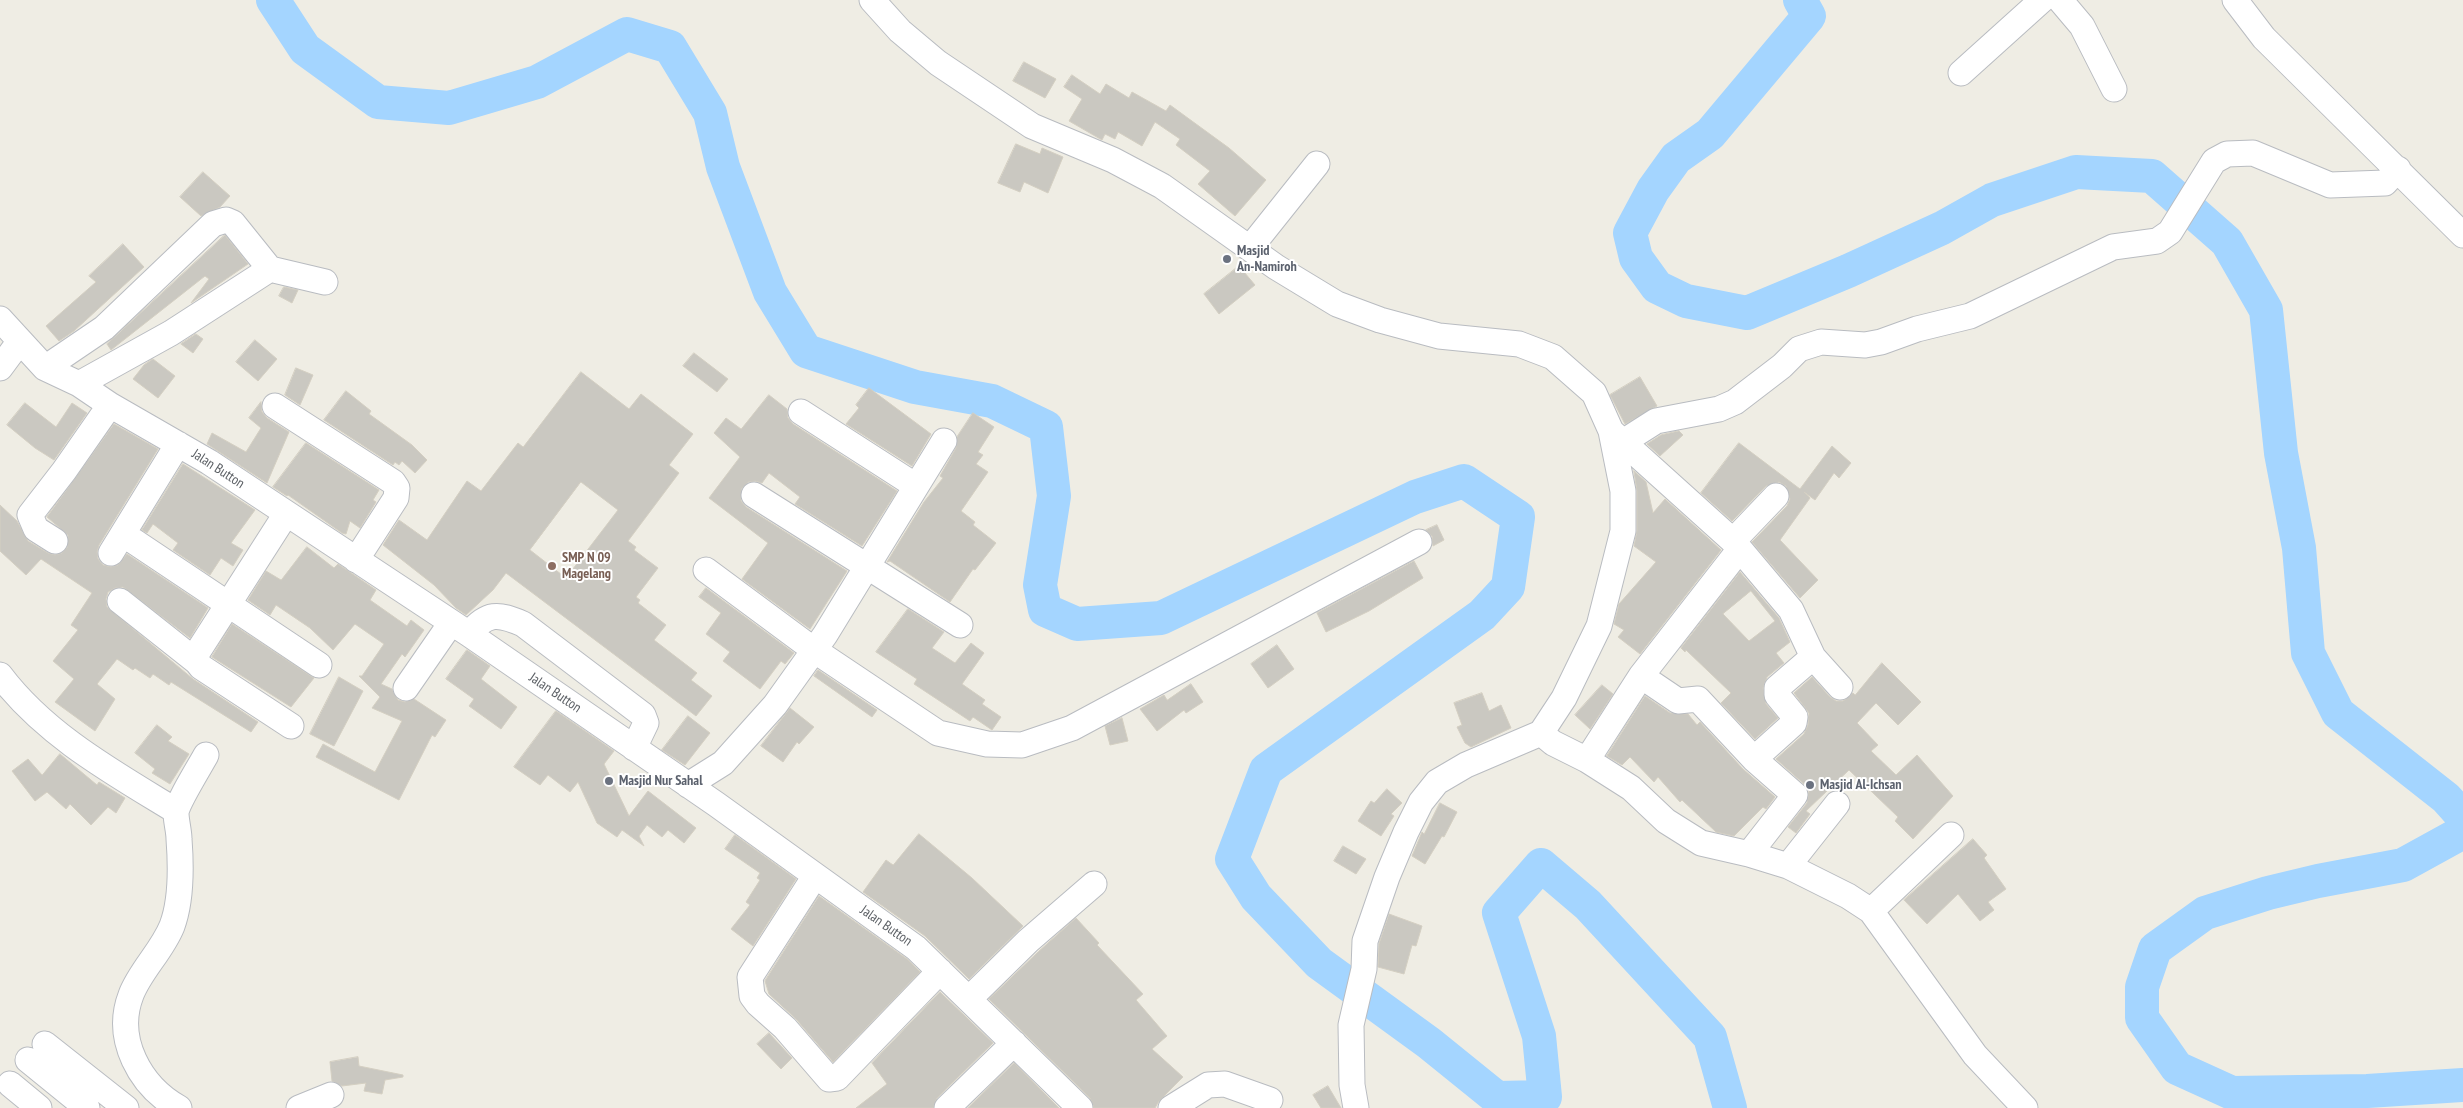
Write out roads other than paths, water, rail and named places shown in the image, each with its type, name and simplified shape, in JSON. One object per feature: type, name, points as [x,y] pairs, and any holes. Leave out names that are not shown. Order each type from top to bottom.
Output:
[{"type":"street","points":[[872,0],[900,31],[938,63],[1032,126],[1112,160],[1162,186],[1276,267],[1337,304],[1380,320],[1439,336],[1519,344],[1553,357],[1594,393],[1617,437],[1736,545],[1790,610],[1813,657],[1840,687]]},
{"type":"street","points":[[1961,73],[2042,0]]},
{"type":"street","points":[[2060,0],[2082,26],[2114,88]]},
{"type":"street","points":[[2235,0],[2264,38],[2463,235]]},
{"type":"street","points":[[1617,437],[1656,421],[1719,409],[1735,402],[1782,366],[1800,349],[1821,342],[1865,345],[1970,316],[2113,247],[2157,240],[2170,232],[2214,161],[2227,154],[2253,153],[2330,184],[2385,183],[2398,169]]},
{"type":"street","points":[[1250,248],[1317,164]]},
{"type":"street","points":[[45,368],[104,328],[213,224],[226,220],[234,223],[270,269],[325,282]]},
{"type":"street","points":[[79,384],[170,334],[270,269]]},
{"type":"street","name":"Jalan Button","points":[[0,319],[45,368],[79,384],[110,405],[209,462],[460,629],[716,804],[916,948],[1080,1108]]},
{"type":"street","points":[[0,368],[20,341]]},
{"type":"street","points":[[55,541],[36,529],[30,515],[64,471],[110,405]]},
{"type":"street","points":[[275,406],[393,482],[397,488],[396,498],[356,560]]},
{"type":"street","points":[[801,412],[916,486]]},
{"type":"street","points":[[1356,1108],[1352,1085],[1351,1025],[1364,969],[1365,941],[1387,877],[1421,802],[1437,782],[1541,733],[1564,698],[1599,626],[1623,531],[1623,491],[1617,437]]},
{"type":"street","points":[[688,785],[723,762],[775,705],[825,635],[944,441]]},
{"type":"street","points":[[178,444],[117,544],[228,604],[319,665]]},
{"type":"street","points":[[754,495],[866,568],[960,625]]},
{"type":"street","points":[[1587,760],[1640,676],[1736,545],[1776,496]]},
{"type":"street","points":[[197,662],[197,653],[286,514]]},
{"type":"street","points":[[706,570],[814,650],[938,733],[987,744],[1022,745],[1072,728],[1419,542]]},
{"type":"street","points":[[120,601],[201,667],[291,726]]},
{"type":"street","points":[[406,688],[460,629],[478,624],[488,617],[504,616],[523,624],[643,715],[646,723],[634,748]]},
{"type":"street","points":[[1754,758],[1794,723],[1795,717],[1777,695],[1776,688],[1813,657]]},
{"type":"street","points":[[0,675],[16,697],[45,725],[176,811]]},
{"type":"street","points":[[1640,676],[1678,701],[1698,700],[1754,758],[1795,795],[1749,854]]},
{"type":"street","points":[[1541,733],[1558,746],[1587,760],[1631,788],[1666,821],[1701,843],[1749,854],[1788,866],[1848,896],[1871,911],[1974,1055],[2025,1108]]},
{"type":"street","points":[[178,1108],[151,1089],[129,1050],[125,1024],[131,996],[172,926],[180,882],[176,811],[206,755]]},
{"type":"street","points":[[716,804],[723,762]]},
{"type":"street","points":[[1788,866],[1837,804]]},
{"type":"street","points":[[1871,911],[1951,835]]},
{"type":"street","points":[[815,876],[750,978],[752,996],[758,1004],[785,1028],[829,1079],[837,1078],[940,971]]},
{"type":"street","points":[[969,999],[1028,940],[1094,884]]},
{"type":"street","points":[[947,1108],[1014,1043]]},
{"type":"street","points":[[87,1108],[37,1052],[126,1108]]},
{"type":"street","points":[[10,1084],[39,1108]]},
{"type":"street","points":[[1171,1108],[1208,1085],[1225,1084],[1270,1100]]},
{"type":"street","points":[[135,1108],[151,1089]]},
{"type":"street","points":[[299,1108],[331,1095]]},
{"type":"waterway","points":[[273,0],[305,49],[378,102],[449,108],[537,82],[627,34],[670,47],[710,113],[723,167],[770,292],[806,351],[915,387],[992,401],[1046,427],[1054,496],[1040,585],[1045,610],[1077,624],[1161,618],[1415,497],[1464,481],[1518,517],[1508,587],[1482,615],[1266,770],[1232,859],[1256,897],[1319,963],[1429,1043],[1497,1098],[1545,1097],[1539,1036],[1499,913],[1541,865],[1588,905],[1710,1037],[1730,1108]]},
{"type":"waterway","points":[[1800,0],[1809,16],[1710,134],[1676,158],[1653,190],[1630,233],[1636,258],[1657,287],[1686,301],[1747,313],[1848,271],[1942,228],[1992,200],[2076,172],[2152,176],[2227,242],[2266,310],[2281,453],[2299,548],[2308,653],[2338,713],[2446,798],[2463,817]]},
{"type":"waterway","points":[[2463,832],[2403,865],[2318,881],[2268,893],[2205,913],[2155,949],[2142,987],[2142,1018],[2177,1068],[2232,1093],[2367,1091],[2463,1085]]},
{"type":"place","name":"Masjid An-Namiroh","points":[[1227,259]]},
{"type":"place","name":"SMP N 09 Magelang","points":[[552,566]]},
{"type":"place","name":"Masjid Nur Sahal","points":[[609,781]]},
{"type":"place","name":"Masjid Al-Ichsan","points":[[1810,785]]}]
